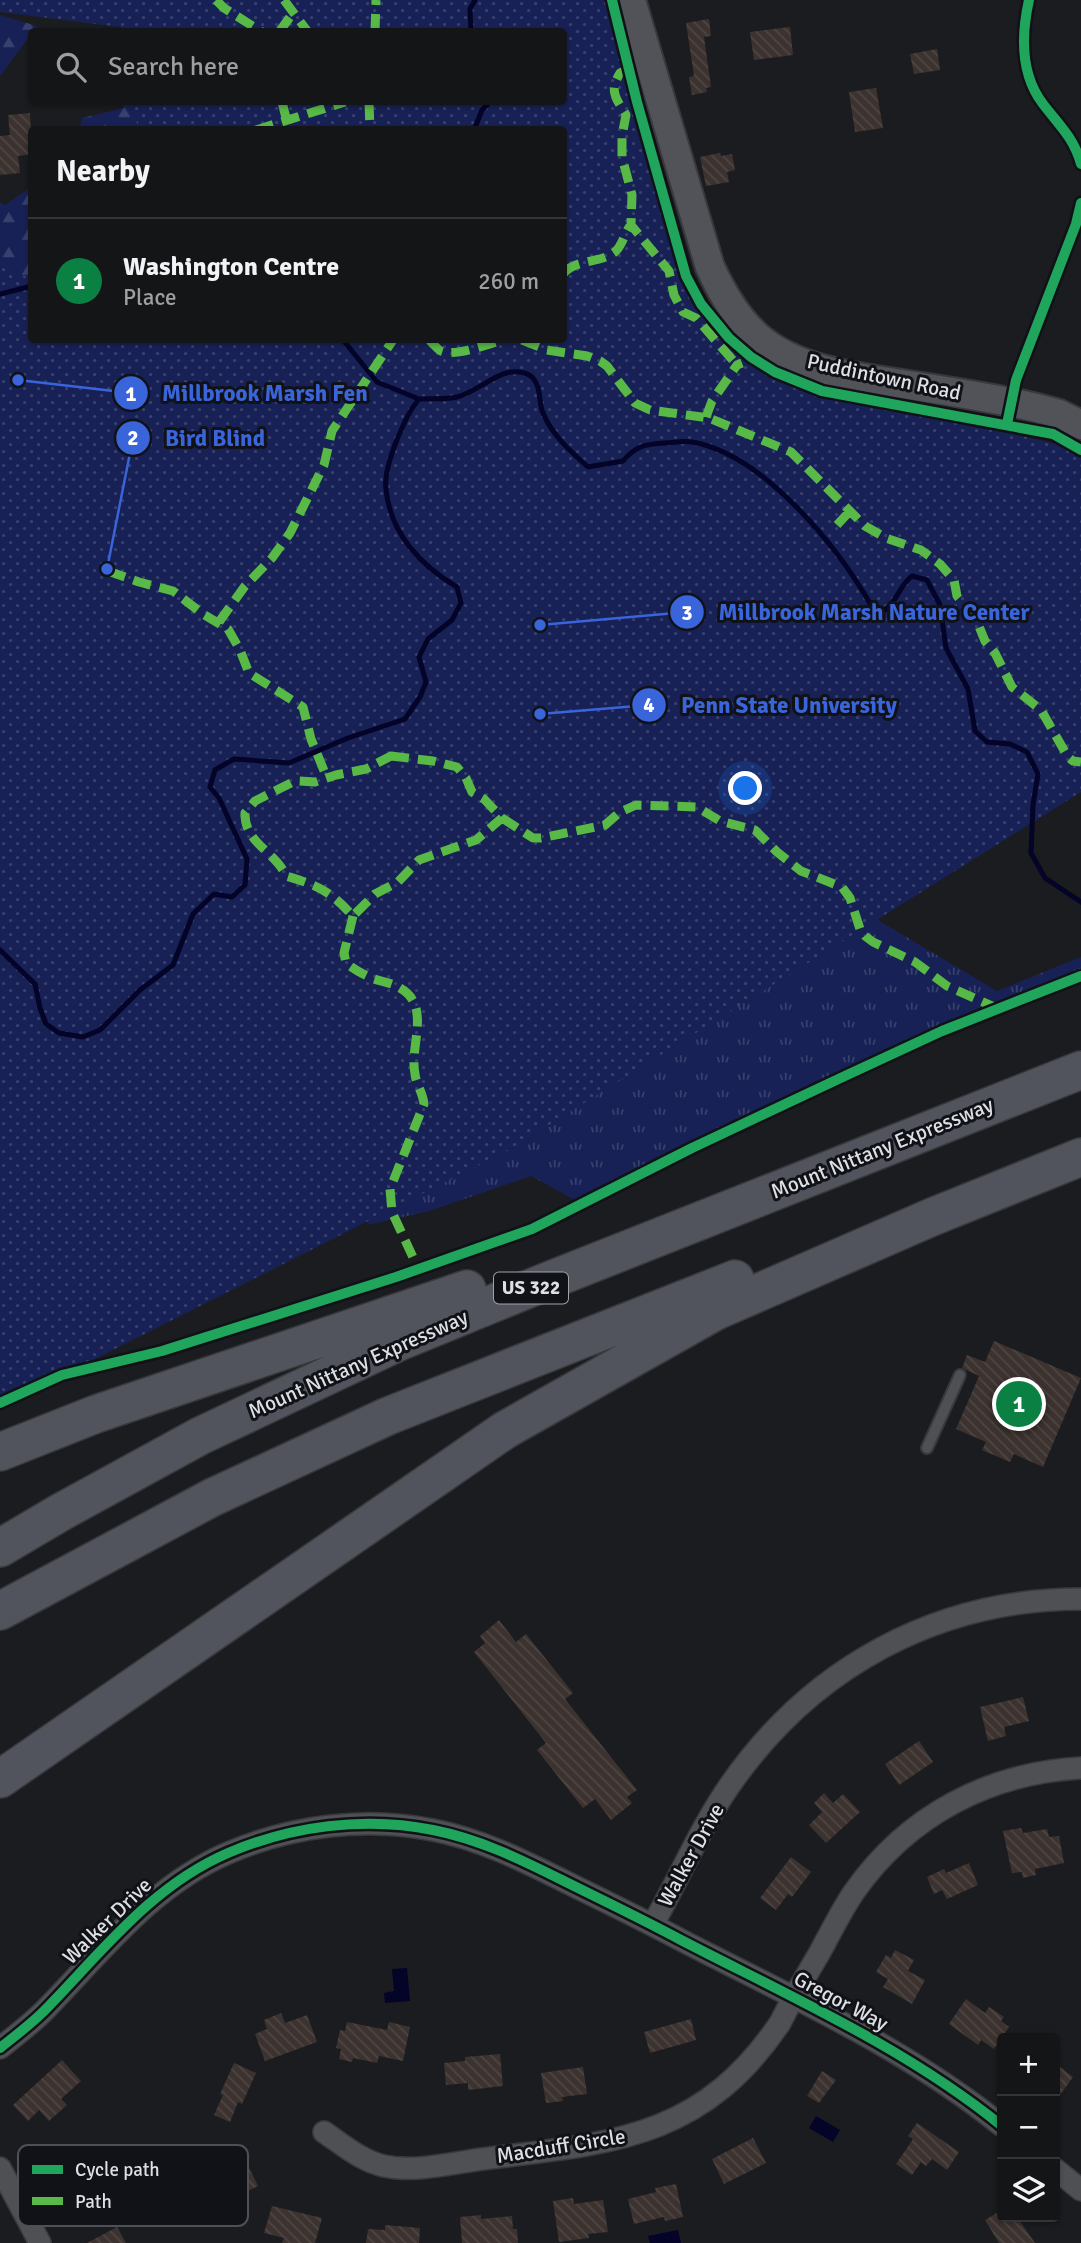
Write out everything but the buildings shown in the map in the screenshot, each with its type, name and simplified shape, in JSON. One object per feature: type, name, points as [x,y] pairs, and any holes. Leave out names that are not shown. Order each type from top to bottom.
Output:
[{"type":"highway","name":"Mount Nittany Expressway","points":[[0,1548],[200,1436],[355,1362],[548,1281],[1081,1070]]},
{"type":"highway","points":[[0,1452],[96,1414],[547,1264],[812,1162],[957,1119]]},
{"type":"highway","points":[[0,1611],[213,1497],[388,1416],[1081,1142]]},
{"type":"highway","points":[[0,1779],[505,1430],[716,1311],[932,1217],[1081,1157]]},
{"type":"street","name":"Puddintown Road","points":[[631,0],[709,267],[723,295],[760,338],[785,354],[830,370],[1037,408],[1059,414],[1081,425]]},
{"type":"street","name":"Walker Drive","points":[[0,2048],[43,2012],[139,1910],[193,1871],[227,1853],[265,1840],[348,1823],[406,1826],[466,1837],[501,1850],[653,1924],[729,1785],[775,1727],[827,1682],[873,1651],[934,1623],[1003,1604],[1044,1599],[1081,1599]]},
{"type":"street","name":"Macduff Circle","points":[[324,2132],[370,2162],[401,2168],[582,2147],[639,2134],[690,2111],[727,2084],[766,2043],[854,1893],[878,1861],[917,1826],[961,1797],[999,1782],[1038,1773],[1081,1768]]},
{"type":"street","name":"Gregor Way","points":[[653,1924],[878,2042],[946,2084],[997,2122]]},
{"type":"street","points":[[0,2168],[18,2202]]},
{"type":"street","points":[[1060,2173],[1081,2190]]},
{"type":"street","points":[[31,2226],[40,2243]]},
{"type":"lane","points":[[927,1448],[960,1374]]},
{"type":"green space","points":[[0,0],[607,0],[687,275],[724,337],[769,378],[1074,448],[1081,458],[1081,792],[509,1150],[0,1407],[0,267],[28,277],[28,343],[567,343],[567,126],[137,126],[134,105],[567,105],[567,28],[120,28],[0,12]]},
{"type":"green space","points":[[0,15],[37,26],[28,28],[28,38],[0,76]]},
{"type":"green space","points":[[124,105],[151,105],[151,126],[80,126],[82,118],[124,108]]},
{"type":"green space","points":[[28,189],[28,343],[33,343],[36,355],[0,310],[0,202],[5,205]]},
{"type":"green space","points":[[628,771],[997,991],[1081,957],[1081,976],[1017,1000],[891,1054],[766,1112],[582,1204],[531,1176],[429,1211],[367,1225],[443,1100]]},
{"type":"water","points":[[407,1968],[410,2001],[385,2003],[384,1993],[394,1991],[392,1969]]},
{"type":"water","points":[[816,2116],[840,2130],[833,2142],[809,2128]]},
{"type":"water","points":[[678,2230],[681,2243],[650,2243],[648,2236]]},
{"type":"waterway","points":[[471,28],[470,9],[475,0]]},
{"type":"waterway","points":[[476,126],[487,105]]},
{"type":"waterway","points":[[0,294],[28,287]]},
{"type":"waterway","points":[[345,343],[377,382],[419,399]]},
{"type":"waterway","points":[[0,950],[35,984],[46,1024],[59,1033],[83,1037],[100,1030],[140,990],[173,965],[193,914],[214,894],[232,897],[245,885],[247,859],[219,798],[210,787],[215,770],[234,759],[289,763],[348,738],[405,719],[420,697],[426,682],[419,657],[428,639],[452,620],[461,603],[457,587],[420,558],[401,534],[394,520],[386,483],[390,459],[406,419],[419,399],[457,397],[500,375],[512,372],[532,377],[551,429],[588,467],[623,461],[637,449],[652,444],[689,441],[719,450],[745,464],[771,483],[795,506],[839,556],[871,605],[885,610],[912,576],[927,580],[940,605],[946,648],[968,689],[975,731],[987,742],[1010,744],[1027,752],[1038,774],[1033,805],[1031,853],[1045,878],[1081,902]]},
{"type":"marked path","points":[[216,0],[256,28]]},
{"type":"marked path","points":[[284,0],[305,28]]},
{"type":"marked path","points":[[375,28],[376,0]]},
{"type":"marked path","points":[[282,28],[293,13]]},
{"type":"marked path","points":[[630,68],[620,73],[614,91],[626,115],[622,157],[632,195],[631,225]]},
{"type":"marked path","points":[[283,105],[287,122]]},
{"type":"marked path","points":[[269,126],[335,105]]},
{"type":"marked path","points":[[369,105],[370,126]]},
{"type":"marked path","points":[[567,271],[616,251],[631,225],[669,271],[674,295],[683,312],[696,318],[737,365]]},
{"type":"marked path","points":[[219,622],[245,586],[272,558],[290,533],[324,465],[332,431],[391,343]]},
{"type":"marked path","points":[[432,343],[447,352],[492,343]]},
{"type":"marked path","points":[[530,343],[547,350],[587,356],[600,361],[607,366],[635,403],[650,410],[709,418],[791,452],[865,526],[886,538],[921,550],[940,564],[954,580],[957,596],[976,619],[985,641],[995,653],[1012,687],[1041,710],[1068,757],[1081,762]]},
{"type":"marked path","points":[[706,417],[712,401],[737,365],[742,363]]},
{"type":"marked path","points":[[837,525],[850,511]]},
{"type":"marked path","points":[[108,571],[173,591],[228,629],[249,673],[303,707],[311,739],[327,778]]},
{"type":"marked path","points":[[391,756],[457,767],[472,792],[484,799],[502,818],[476,840],[419,860],[398,882],[375,894],[353,916],[323,890],[286,876],[275,860],[255,840],[246,823],[245,813],[255,801],[291,783],[315,782],[366,769],[391,756]]},
{"type":"marked path","points":[[502,818],[533,838],[541,838],[605,825],[620,812],[636,805],[697,807],[720,821],[755,830],[801,871],[842,887],[850,898],[860,929],[873,942],[915,962],[947,986],[999,1009]]},
{"type":"marked path","points":[[353,916],[344,953],[346,963],[367,976],[400,988],[410,996],[415,1005],[417,1027],[414,1063],[424,1104],[390,1189],[392,1212],[418,1268]]},
{"type":"cycle path","points":[[612,0],[637,102],[686,276],[701,304],[729,338],[751,357],[775,372],[822,391],[1053,434],[1081,450]]},
{"type":"cycle path","points":[[1029,0],[1024,54],[1030,80],[1043,104],[1070,139],[1081,164]]},
{"type":"cycle path","points":[[1007,424],[1016,380],[1076,224],[1081,203]]},
{"type":"cycle path","points":[[0,1403],[62,1375],[162,1351],[396,1277],[532,1229],[692,1148],[942,1031],[1081,976]]},
{"type":"cycle path","points":[[0,2048],[44,2011],[151,1902],[200,1867],[228,1853],[277,1836],[329,1826],[381,1824],[450,1834],[499,1850],[531,1865],[847,2025],[927,2072],[997,2122]]},
{"type":"place","name":"Millbrook Marsh Fen","points":[[18,380]]},
{"type":"place","name":"Bird Blind","points":[[107,569]]},
{"type":"place","name":"Millbrook Marsh Nature Center","points":[[540,625]]},
{"type":"place","name":"Penn State University","points":[[540,714]]},
{"type":"place","name":"Washington Centre","points":[[1019,1404]]}]
